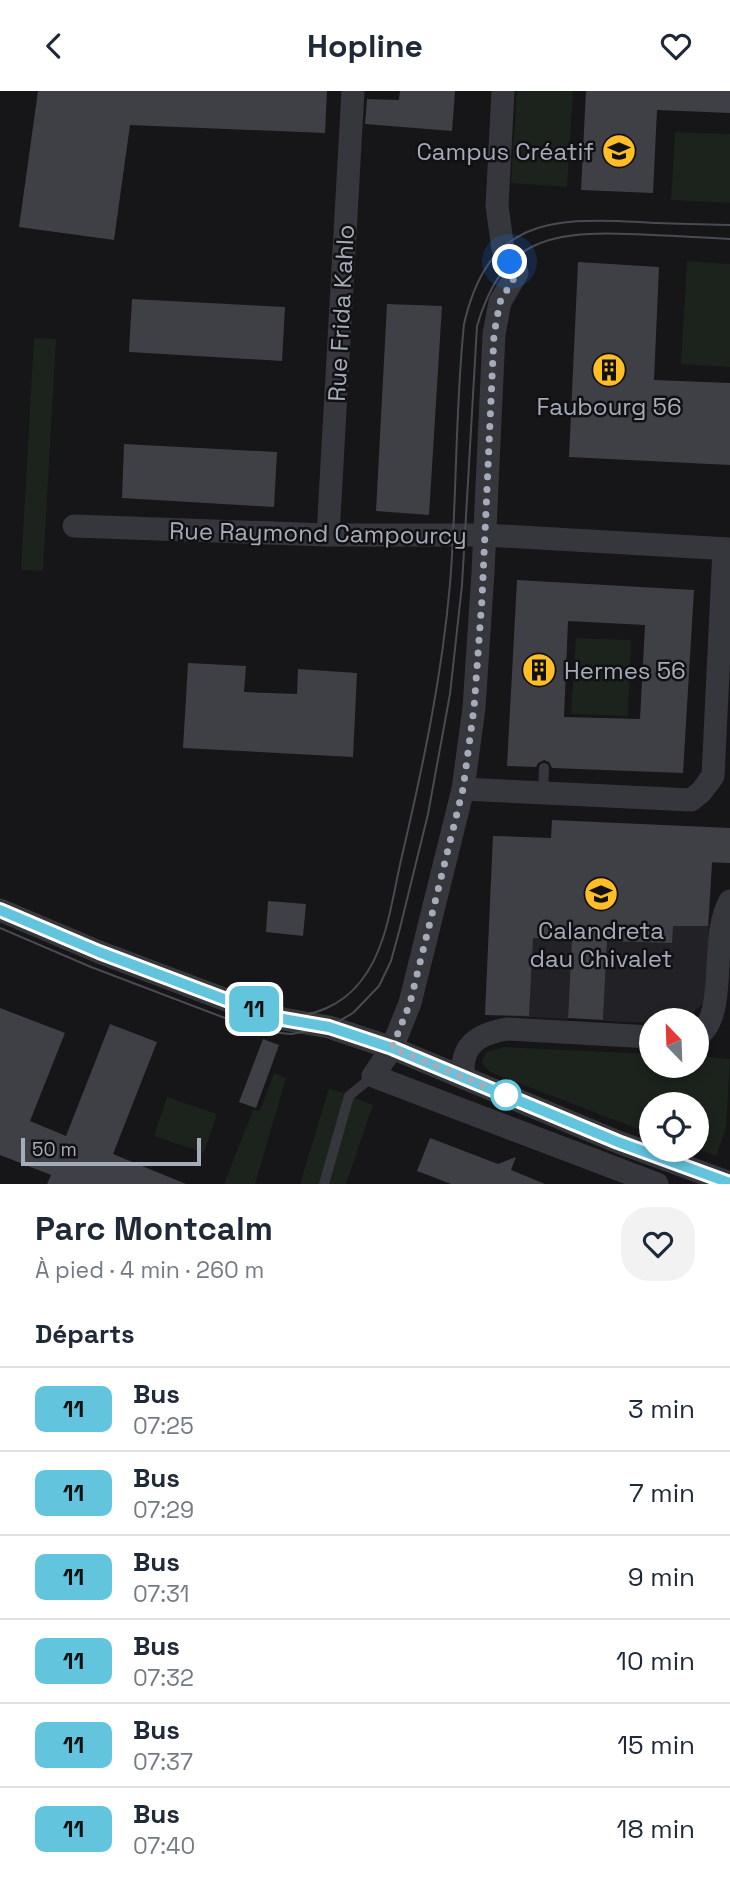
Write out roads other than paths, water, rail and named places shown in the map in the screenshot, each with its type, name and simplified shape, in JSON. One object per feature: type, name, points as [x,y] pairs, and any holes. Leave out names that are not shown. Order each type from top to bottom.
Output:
[{"type":"street","name":"Rue Frida Kahlo","points":[[328,535],[353,91]]},
{"type":"street","points":[[503,91],[497,206],[503,249],[517,273],[500,302],[494,334],[474,708],[463,789],[410,1003],[392,1048],[373,1076],[620,1178],[657,1184]]},
{"type":"street","name":"Rue Raymond Campourcy","points":[[74,526],[328,535],[485,535],[727,549]]},
{"type":"street","points":[[463,789],[691,800],[701,792],[712,776],[724,666],[727,549]]},
{"type":"street","points":[[709,1031],[716,1021],[720,1003],[723,916],[730,901]]},
{"type":"street","points":[[0,910],[99,952],[237,1004],[283,1019],[329,1027],[392,1048],[634,1148],[730,1183]]},
{"type":"street","points":[[464,1078],[462,1062],[471,1043],[489,1032],[507,1029],[639,1036]]},
{"type":"street","points":[[620,1178],[634,1148]]},
{"type":"lane","points":[[544,768],[553,793]]},
{"type":"lane","points":[[324,1184],[349,1096],[373,1076]]},
{"type":"tram line","points":[[0,910],[99,952],[283,1019],[326,1008],[353,990],[370,968],[388,921],[437,687],[450,584],[464,324],[475,290],[489,264],[506,245],[526,233],[550,225],[576,221],[730,225]]},
{"type":"tram line","points":[[0,928],[91,967],[259,1031],[291,1034],[329,1027],[353,1013],[379,986],[391,961],[428,814],[450,694],[462,585],[477,326],[487,298],[500,275],[514,259],[531,247],[551,239],[599,234],[730,239]]},
{"type":"place","name":"Campus Créatif","points":[[619,151]]},
{"type":"place","name":"Faubourg 56","points":[[609,370]]},
{"type":"place","name":"Hermes 56","points":[[539,670]]},
{"type":"place","name":"Calandreta dau Chivalet","points":[[601,894]]}]
